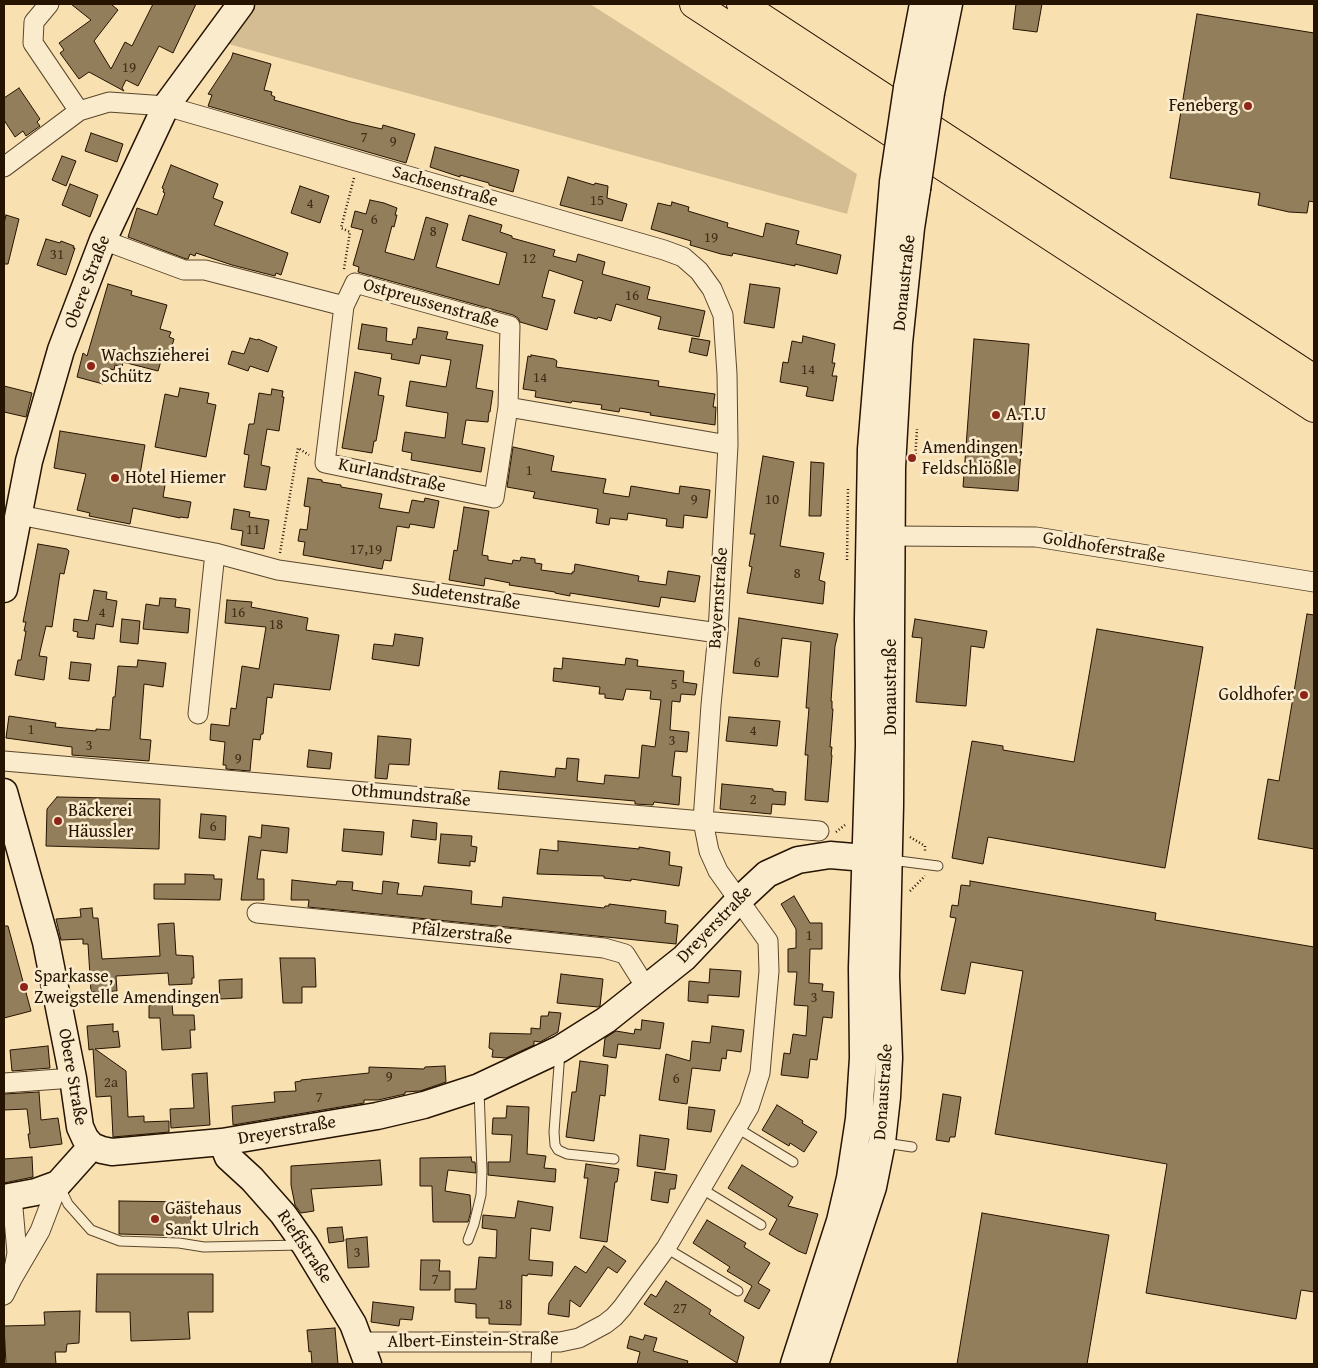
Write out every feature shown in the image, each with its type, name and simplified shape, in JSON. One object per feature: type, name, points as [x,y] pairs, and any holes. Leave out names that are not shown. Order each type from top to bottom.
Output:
[{"type":"highway","points":[[694,4],[1314,408]]},
{"type":"highway","points":[[741,4],[1314,379]]},
{"type":"street","points":[[4,167],[79,111],[33,43],[34,22],[49,4]]},
{"type":"street","name":"Obere Straße","points":[[4,589],[29,461],[61,350],[103,240],[166,106],[241,4]]},
{"type":"street","name":"Donaustraße","points":[[794,1364],[840,1221],[850,1178],[869,1141],[887,1097],[890,1058],[886,976],[869,746],[868,619],[871,448],[919,91],[923,4]]},
{"type":"street","name":"Donaustraße","points":[[919,91],[949,4]]},
{"type":"street","name":"Sachsenstraße","points":[[79,111],[109,102],[166,106],[664,250],[683,257],[698,271],[712,289]]},
{"type":"street","name":"Donaustraße","points":[[877,859],[892,536],[892,467],[899,343],[911,228],[905,185]]},
{"type":"street","name":"Ostpreussenstraße","points":[[103,240],[184,270],[205,270],[344,306],[355,283],[510,326],[508,407]]},
{"type":"street","name":"Bayernstraße","points":[[712,289],[724,315],[728,374],[728,445],[718,633],[710,705],[703,821],[709,851],[718,870],[740,900]]},
{"type":"street","name":"Kurlandstraße","points":[[344,306],[325,463],[494,498],[508,407]]},
{"type":"street","points":[[508,407],[728,445]]},
{"type":"street","name":"Sudetenstraße","points":[[19,515],[215,553],[278,570],[718,633]]},
{"type":"street","name":"Goldhoferstraße","points":[[892,536],[1036,537],[1314,582]]},
{"type":"street","points":[[198,714],[215,553]]},
{"type":"street","name":"Othmundstraße","points":[[4,761],[48,769],[819,831]]},
{"type":"street","name":"Obere Straße","points":[[4,792],[46,942],[73,1078],[80,1127],[85,1138],[92,1146],[58,1184],[36,1192],[8,1198]]},
{"type":"street","name":"Dreyerstraße","points":[[92,1146],[102,1150],[118,1152],[222,1142],[377,1116],[424,1105],[479,1087],[560,1049],[606,1020],[684,958],[757,882],[778,868],[798,860],[837,855],[877,859]]},
{"type":"street","name":"Albert-Einstein-Straße","points":[[364,1353],[560,1342],[578,1338],[605,1324],[614,1317],[666,1248],[702,1190],[749,1107],[760,1073],[770,952],[768,940],[740,900]]},
{"type":"street","name":"Pfälzerstraße","points":[[257,913],[604,948],[624,954],[647,988]]},
{"type":"street","points":[[4,1083],[73,1078]]},
{"type":"street","name":"Donaustraße","points":[[815,1364],[874,1186],[869,1141]]},
{"type":"street","name":"Rieffstraße","points":[[222,1142],[228,1157],[265,1193],[305,1245],[353,1324],[364,1353]]},
{"type":"street","points":[[8,1287],[40,1231],[58,1184]]},
{"type":"street","points":[[8,1198],[18,1253],[8,1287]]},
{"type":"street","points":[[541,1364],[542,1343]]},
{"type":"lane","points":[[877,859],[938,866]]},
{"type":"lane","points":[[560,1049],[554,1132],[555,1145],[558,1150],[566,1154],[614,1159]]},
{"type":"lane","points":[[468,1240],[481,1196],[479,1087]]},
{"type":"lane","points":[[737,1128],[794,1162]]},
{"type":"lane","points":[[869,1141],[912,1147]]},
{"type":"lane","points":[[58,1184],[68,1204],[91,1230],[120,1242],[179,1243],[204,1247],[305,1245]]},
{"type":"lane","points":[[702,1190],[760,1225]]},
{"type":"lane","points":[[666,1248],[738,1292]]},
{"type":"path","points":[[355,283],[342,277],[350,232],[341,228],[359,163]]},
{"type":"path","points":[[278,570],[298,448],[325,463]]},
{"type":"path","points":[[847,561],[848,487]]},
{"type":"path","points":[[837,855],[836,831],[842,829],[847,821]]},
{"type":"shaded area","points":[[255,4],[590,4],[857,174],[847,214],[225,43]]},
{"type":"building","points":[[71,4],[111,4],[118,10],[94,41],[111,69],[125,42],[132,46],[153,4],[196,4],[173,53],[159,46],[138,86],[126,80],[122,88],[124,91],[89,72],[79,79],[60,53],[64,50],[59,43],[91,20]]},
{"type":"building","points":[[1016,4],[1042,4],[1037,32],[1013,29]]},
{"type":"building","name":"Feneberg","points":[[1197,14],[1314,33],[1314,202],[1309,201],[1307,213],[1289,212],[1258,205],[1260,193],[1170,178]]},
{"type":"building","points":[[233,53],[271,64],[264,90],[272,92],[271,95],[275,97],[274,100],[351,122],[382,129],[383,125],[415,134],[406,163],[208,106],[212,95],[208,94]]},
{"type":"building","points":[[19,88],[40,119],[37,122],[40,126],[26,136],[23,131],[15,137],[4,120],[4,98]]},
{"type":"building","points":[[91,133],[123,144],[117,162],[85,151]]},
{"type":"building","points":[[435,147],[519,170],[513,192],[489,185],[489,183],[460,175],[460,177],[430,167]]},
{"type":"building","points":[[62,156],[76,161],[66,186],[52,180]]},
{"type":"building","points":[[171,165],[218,184],[213,198],[223,202],[214,225],[288,253],[281,275],[276,273],[275,276],[232,265],[196,253],[195,256],[190,254],[188,259],[186,259],[128,237],[137,208],[157,215],[165,193],[162,188]]},
{"type":"building","points":[[568,177],[594,185],[595,183],[608,186],[607,198],[627,204],[622,221],[560,205]]},
{"type":"building","points":[[70,184],[98,195],[90,217],[62,205]]},
{"type":"building","points":[[300,186],[329,196],[320,223],[291,213]]},
{"type":"building","points":[[370,200],[397,208],[394,227],[392,226],[385,252],[414,260],[426,217],[448,224],[436,267],[499,285],[507,253],[462,240],[469,215],[502,225],[500,232],[512,236],[512,238],[555,250],[553,256],[576,262],[578,254],[605,262],[602,274],[650,287],[647,299],[705,311],[699,337],[658,329],[661,317],[616,304],[611,321],[574,313],[583,281],[549,270],[542,297],[555,300],[547,330],[520,322],[513,315],[358,272],[359,267],[353,265],[363,230],[351,227],[355,211],[366,214]]},
{"type":"building","points":[[672,202],[689,207],[688,211],[728,223],[727,227],[763,237],[766,223],[799,231],[796,244],[841,255],[837,274],[733,253],[732,256],[721,254],[690,245],[691,241],[651,229],[658,203],[671,206]]},
{"type":"building","points":[[6,215],[19,219],[8,264],[4,264],[4,223]]},
{"type":"building","points":[[46,239],[60,243],[61,241],[74,246],[66,275],[37,265]]},
{"type":"building","points":[[108,284],[132,291],[131,295],[167,305],[160,329],[171,332],[169,337],[174,339],[167,363],[161,361],[158,371],[123,362],[122,367],[115,365],[114,370],[107,368],[103,384],[77,377],[83,353],[87,356]]},
{"type":"building","points":[[750,284],[780,288],[774,328],[744,323]]},
{"type":"building","points":[[362,324],[387,328],[386,341],[412,345],[413,339],[416,339],[418,327],[448,332],[446,339],[483,345],[476,388],[493,391],[488,422],[466,420],[462,444],[485,448],[481,472],[411,460],[412,453],[402,451],[405,432],[445,438],[448,413],[406,406],[410,381],[446,387],[451,360],[421,355],[419,364],[391,359],[392,354],[358,349]]},
{"type":"building","points":[[803,336],[835,344],[832,363],[835,363],[832,376],[837,376],[833,401],[806,396],[808,387],[780,382],[783,362],[788,363],[792,341],[802,343]]},
{"type":"building","points":[[250,338],[258,339],[277,347],[268,372],[250,366],[248,371],[228,364],[232,351],[244,354]]},
{"type":"building","points":[[692,338],[710,341],[707,356],[689,352]]},
{"type":"building","name":"A.T.U","points":[[974,339],[1029,344],[1018,491],[963,487]]},
{"type":"building","points":[[531,355],[554,359],[557,361],[556,367],[659,381],[658,386],[715,394],[713,407],[716,407],[715,425],[650,415],[651,413],[620,408],[619,412],[601,409],[602,405],[572,401],[571,403],[535,397],[536,391],[523,389],[528,356],[531,357]]},
{"type":"building","points":[[355,372],[381,378],[378,395],[384,396],[372,453],[342,448]]},
{"type":"building","points":[[4,386],[32,393],[26,417],[4,412]]},
{"type":"building","points":[[180,388],[209,393],[207,403],[216,405],[206,457],[155,447],[165,394],[178,397]]},
{"type":"building","points":[[272,389],[283,391],[282,397],[284,397],[279,431],[267,429],[261,465],[270,467],[266,490],[244,487],[249,455],[244,454],[249,424],[254,424],[259,393],[271,395]]},
{"type":"building","name":"Hotel Hiemer","points":[[60,431],[145,445],[139,480],[165,485],[163,497],[191,502],[188,518],[133,508],[130,524],[89,516],[90,513],[77,510],[86,474],[54,468]]},
{"type":"building","points":[[513,447],[554,456],[551,471],[606,479],[603,493],[629,497],[631,486],[679,494],[680,486],[710,490],[707,518],[684,515],[683,528],[666,526],[667,519],[628,513],[627,520],[610,518],[609,525],[596,523],[598,509],[533,498],[535,492],[507,487]]},
{"type":"building","points":[[763,456],[794,462],[780,546],[824,553],[819,580],[825,582],[823,604],[747,593],[752,567],[749,566],[755,534],[750,534]]},
{"type":"building","points":[[811,462],[824,463],[821,516],[809,516]]},
{"type":"building","points":[[308,478],[341,485],[341,487],[382,494],[379,508],[409,513],[412,500],[424,502],[425,498],[439,501],[434,528],[410,524],[409,528],[397,526],[391,561],[384,560],[382,569],[303,555],[305,542],[298,541],[300,529],[307,530],[310,507],[304,506]]},
{"type":"building","points":[[464,507],[489,511],[482,555],[488,556],[488,560],[512,564],[513,560],[520,561],[521,557],[535,559],[535,563],[542,564],[541,570],[572,574],[575,564],[639,576],[638,581],[666,585],[668,571],[700,576],[695,602],[661,597],[659,607],[570,593],[570,596],[509,585],[510,583],[485,578],[484,586],[449,580],[454,550],[457,551]]},
{"type":"building","points":[[234,509],[250,512],[249,517],[269,520],[264,549],[241,545],[243,531],[231,529]]},
{"type":"building","points":[[38,544],[67,549],[69,551],[64,574],[60,573],[52,627],[46,626],[39,656],[47,657],[44,680],[15,675],[18,660],[21,660],[26,631],[24,631],[26,622],[23,622]]},
{"type":"building","points":[[94,590],[107,592],[106,599],[117,601],[113,627],[96,624],[94,639],[77,637],[78,632],[73,631],[74,619],[88,621]]},
{"type":"building","points":[[160,598],[176,599],[175,607],[190,609],[188,633],[143,629],[146,604],[159,606]]},
{"type":"building","points":[[227,600],[252,602],[251,607],[308,618],[306,630],[339,635],[330,690],[274,684],[272,698],[267,697],[263,734],[261,734],[260,740],[253,739],[250,771],[226,769],[226,765],[223,765],[225,742],[210,740],[211,724],[229,726],[231,708],[236,709],[242,666],[259,669],[266,627],[225,623]]},
{"type":"building","name":"Goldhofer","points":[[1307,614],[1314,615],[1314,849],[1258,839],[1268,779],[1279,781]]},
{"type":"building","points":[[739,618],[838,634],[835,646],[831,701],[833,709],[830,747],[832,747],[832,755],[828,802],[805,800],[808,755],[805,755],[809,708],[806,708],[811,642],[782,638],[778,677],[733,673]]},
{"type":"building","points":[[122,619],[140,621],[138,644],[120,642]]},
{"type":"building","points":[[915,619],[987,631],[984,648],[971,646],[966,706],[916,702],[922,638],[912,637]]},
{"type":"building","points":[[1097,629],[1203,647],[1165,868],[988,837],[983,864],[952,858],[972,741],[1003,746],[1003,750],[1074,762]]},
{"type":"building","points":[[395,634],[423,638],[419,666],[372,659],[374,644],[393,646]]},
{"type":"building","points":[[563,658],[625,665],[626,658],[638,660],[637,666],[684,671],[683,682],[697,684],[695,695],[681,694],[680,702],[672,701],[670,730],[689,732],[687,752],[675,751],[672,776],[681,777],[679,805],[654,802],[653,805],[635,804],[635,801],[498,789],[500,771],[555,777],[556,768],[566,769],[567,758],[579,759],[577,781],[604,784],[605,775],[639,778],[642,745],[655,747],[661,700],[650,699],[651,691],[626,689],[623,700],[605,698],[605,694],[599,694],[600,687],[553,681],[554,668],[562,669]]},
{"type":"building","points":[[138,660],[166,663],[163,687],[144,684],[140,739],[151,740],[149,761],[72,755],[72,747],[6,738],[9,716],[56,723],[55,727],[96,731],[96,729],[110,730],[118,666],[137,667]]},
{"type":"building","points":[[71,662],[91,664],[89,681],[69,679]]},
{"type":"building","points":[[729,717],[780,721],[777,746],[726,741]]},
{"type":"building","points":[[378,736],[411,739],[409,765],[389,764],[387,779],[375,778]]},
{"type":"building","points":[[309,750],[332,753],[330,769],[307,767]]},
{"type":"building","points":[[722,784],[786,792],[785,805],[772,804],[771,814],[720,809]]},
{"type":"building","points":[[57,797],[160,799],[159,849],[46,846],[47,809]]},
{"type":"building","points":[[201,814],[226,816],[225,840],[199,838]]},
{"type":"building","points":[[413,820],[437,823],[436,840],[411,837]]},
{"type":"building","points":[[262,825],[289,828],[287,853],[261,850],[257,879],[264,879],[264,900],[241,900],[249,836],[261,838]]},
{"type":"building","points":[[344,829],[384,832],[382,855],[342,851]]},
{"type":"building","points":[[441,834],[472,836],[471,846],[477,847],[475,862],[470,861],[470,866],[438,863]]},
{"type":"building","points":[[558,841],[639,849],[639,847],[670,852],[669,865],[682,867],[679,886],[631,879],[631,881],[604,878],[604,876],[537,874],[540,849],[558,851]]},
{"type":"building","points":[[185,874],[214,875],[214,879],[222,879],[220,900],[154,899],[154,884],[185,884]]},
{"type":"building","points":[[292,880],[336,885],[337,881],[353,882],[352,890],[382,894],[383,881],[399,883],[397,894],[422,896],[424,886],[472,891],[471,904],[502,907],[503,897],[604,908],[609,906],[609,904],[666,911],[665,923],[678,925],[676,944],[308,907],[309,900],[291,900]]},
{"type":"building","points":[[970,881],[1156,913],[1155,920],[1314,947],[1314,1292],[1301,1290],[1296,1319],[1146,1293],[1167,1164],[995,1134],[1023,971],[971,962],[965,994],[941,990],[956,918],[950,917],[952,905],[958,906],[961,885],[970,886]]},
{"type":"building","points":[[794,896],[810,923],[822,923],[822,949],[810,949],[809,983],[823,984],[822,991],[834,992],[832,1018],[823,1017],[817,1060],[810,1059],[808,1078],[781,1075],[784,1053],[790,1054],[793,1034],[806,1036],[808,1006],[794,1005],[797,972],[788,972],[788,949],[796,948],[796,929],[781,904]]},
{"type":"building","points":[[92,908],[93,918],[98,918],[102,959],[160,956],[158,924],[174,923],[176,955],[193,956],[194,978],[192,978],[192,984],[169,985],[168,973],[116,976],[117,991],[91,992],[88,944],[83,944],[83,939],[61,940],[56,919],[81,917],[80,909]]},
{"type":"building","points":[[4,926],[8,926],[31,1011],[4,1018]]},
{"type":"building","points":[[280,958],[315,958],[316,987],[302,987],[302,1003],[283,1003]]},
{"type":"building","points":[[710,969],[741,971],[739,997],[708,995],[708,1003],[688,1001],[689,981],[709,983]]},
{"type":"building","points":[[561,974],[603,979],[600,1006],[557,1003]]},
{"type":"building","points":[[242,979],[242,998],[220,999],[219,980]]},
{"type":"building","points":[[172,1004],[173,1015],[194,1015],[195,1030],[190,1030],[191,1048],[162,1050],[160,1018],[149,1018],[149,1005]]},
{"type":"building","points":[[549,1012],[561,1013],[558,1032],[540,1042],[534,1041],[534,1045],[506,1058],[492,1057],[493,1050],[489,1048],[490,1033],[531,1034],[531,1028],[540,1029],[541,1016],[548,1016]]},
{"type":"building","points":[[642,1020],[664,1023],[660,1049],[618,1044],[616,1058],[603,1056],[605,1038],[616,1031],[634,1034],[635,1029],[641,1030]]},
{"type":"building","points":[[113,1024],[113,1032],[118,1031],[120,1047],[95,1049],[126,1071],[128,1117],[144,1116],[144,1122],[169,1121],[169,1132],[113,1137],[111,1096],[96,1097],[93,1049],[89,1050],[87,1026]]},
{"type":"building","points":[[712,1026],[744,1030],[741,1052],[727,1050],[726,1059],[722,1058],[720,1071],[692,1068],[687,1104],[659,1100],[666,1054],[690,1061],[692,1041],[710,1043]]},
{"type":"building","points":[[48,1046],[50,1068],[12,1071],[10,1050]]},
{"type":"building","points":[[580,1061],[608,1065],[605,1096],[600,1095],[594,1141],[566,1137],[572,1092],[576,1092]]},
{"type":"building","points":[[445,1066],[446,1082],[420,1091],[405,1092],[405,1094],[378,1100],[364,1100],[364,1103],[233,1125],[232,1106],[275,1102],[274,1092],[296,1091],[295,1082],[301,1080],[369,1073],[369,1067],[424,1069],[425,1067]]},
{"type":"building","points":[[207,1073],[210,1125],[171,1128],[170,1109],[194,1108],[192,1074]]},
{"type":"building","points":[[39,1092],[41,1120],[58,1118],[62,1144],[30,1148],[27,1109],[4,1110],[4,1094]]},
{"type":"building","points":[[943,1094],[961,1097],[955,1137],[950,1137],[949,1142],[936,1140]]},
{"type":"building","points":[[777,1105],[817,1132],[804,1152],[790,1143],[789,1146],[762,1130]]},
{"type":"building","points":[[507,1106],[529,1107],[527,1154],[546,1156],[544,1168],[556,1169],[555,1182],[488,1175],[488,1162],[510,1162],[512,1135],[492,1134],[493,1118],[506,1118]]},
{"type":"building","points":[[689,1107],[715,1110],[711,1132],[687,1129]]},
{"type":"building","points":[[640,1135],[669,1139],[665,1170],[637,1166]]},
{"type":"building","points":[[32,1157],[33,1177],[4,1183],[4,1159]]},
{"type":"building","points":[[471,1157],[472,1162],[475,1162],[476,1173],[448,1170],[445,1191],[470,1195],[471,1211],[468,1222],[433,1222],[432,1186],[420,1186],[420,1158]]},
{"type":"building","points":[[380,1160],[382,1185],[311,1189],[314,1211],[301,1213],[295,1205],[291,1185],[291,1166]]},
{"type":"building","points":[[586,1164],[619,1169],[617,1182],[615,1182],[607,1242],[580,1238],[588,1178],[584,1178]]},
{"type":"building","points":[[742,1165],[793,1197],[788,1206],[818,1214],[806,1254],[769,1234],[777,1219],[728,1188]]},
{"type":"building","points":[[655,1172],[677,1175],[675,1189],[670,1189],[668,1203],[651,1200]]},
{"type":"building","name":"Gästehaus Sankt Ulrich","points":[[119,1201],[191,1202],[191,1236],[119,1234]]},
{"type":"building","points":[[518,1201],[553,1207],[550,1231],[531,1228],[529,1260],[553,1262],[552,1276],[522,1275],[521,1325],[489,1324],[489,1318],[476,1318],[476,1304],[455,1302],[455,1289],[476,1289],[479,1257],[496,1258],[497,1230],[482,1228],[483,1215],[515,1218]]},
{"type":"building","points":[[982,1213],[1109,1235],[1087,1364],[957,1364]]},
{"type":"building","points":[[707,1220],[746,1243],[744,1247],[770,1263],[758,1283],[770,1290],[759,1309],[744,1301],[752,1286],[727,1271],[730,1267],[693,1243]]},
{"type":"building","points":[[342,1227],[344,1241],[329,1243],[327,1228]]},
{"type":"building","points":[[367,1237],[369,1267],[348,1268],[346,1239]]},
{"type":"building","points":[[604,1246],[626,1261],[617,1273],[608,1267],[580,1307],[570,1300],[569,1317],[548,1314],[549,1303],[575,1266],[586,1273]]},
{"type":"building","points":[[421,1260],[440,1260],[439,1271],[450,1271],[450,1290],[420,1290]]},
{"type":"building","points":[[97,1274],[213,1274],[213,1312],[188,1312],[190,1339],[131,1341],[130,1312],[96,1312]]},
{"type":"building","points":[[666,1281],[711,1310],[709,1314],[744,1337],[737,1363],[644,1304],[651,1294],[656,1297]]},
{"type":"building","points":[[373,1302],[414,1307],[412,1320],[400,1319],[399,1326],[371,1322]]},
{"type":"building","points":[[80,1311],[79,1343],[67,1344],[66,1352],[55,1352],[56,1364],[6,1364],[4,1326],[45,1325],[44,1312]]},
{"type":"building","points":[[335,1328],[338,1364],[312,1364],[307,1330]]},
{"type":"building","points":[[645,1335],[657,1338],[653,1351],[688,1361],[687,1364],[637,1364],[640,1352],[627,1348],[630,1336],[643,1340]]},
{"type":"place","name":"Feneberg","points":[[1248,106]]},
{"type":"place","name":"Wachszieherei Schütz","points":[[91,366]]},
{"type":"place","name":"A.T.U","points":[[996,415]]},
{"type":"place","name":"Amendingen, Feldschlößle","points":[[912,458]]},
{"type":"place","name":"Hotel Hiemer","points":[[115,478]]},
{"type":"place","name":"Goldhofer","points":[[1304,695]]},
{"type":"place","name":"Bäckerei Häussler","points":[[58,821]]},
{"type":"place","name":"Sparkasse, Zweigstelle Amendingen","points":[[24,987]]},
{"type":"place","name":"Gästehaus Sankt Ulrich","points":[[155,1219]]}]
